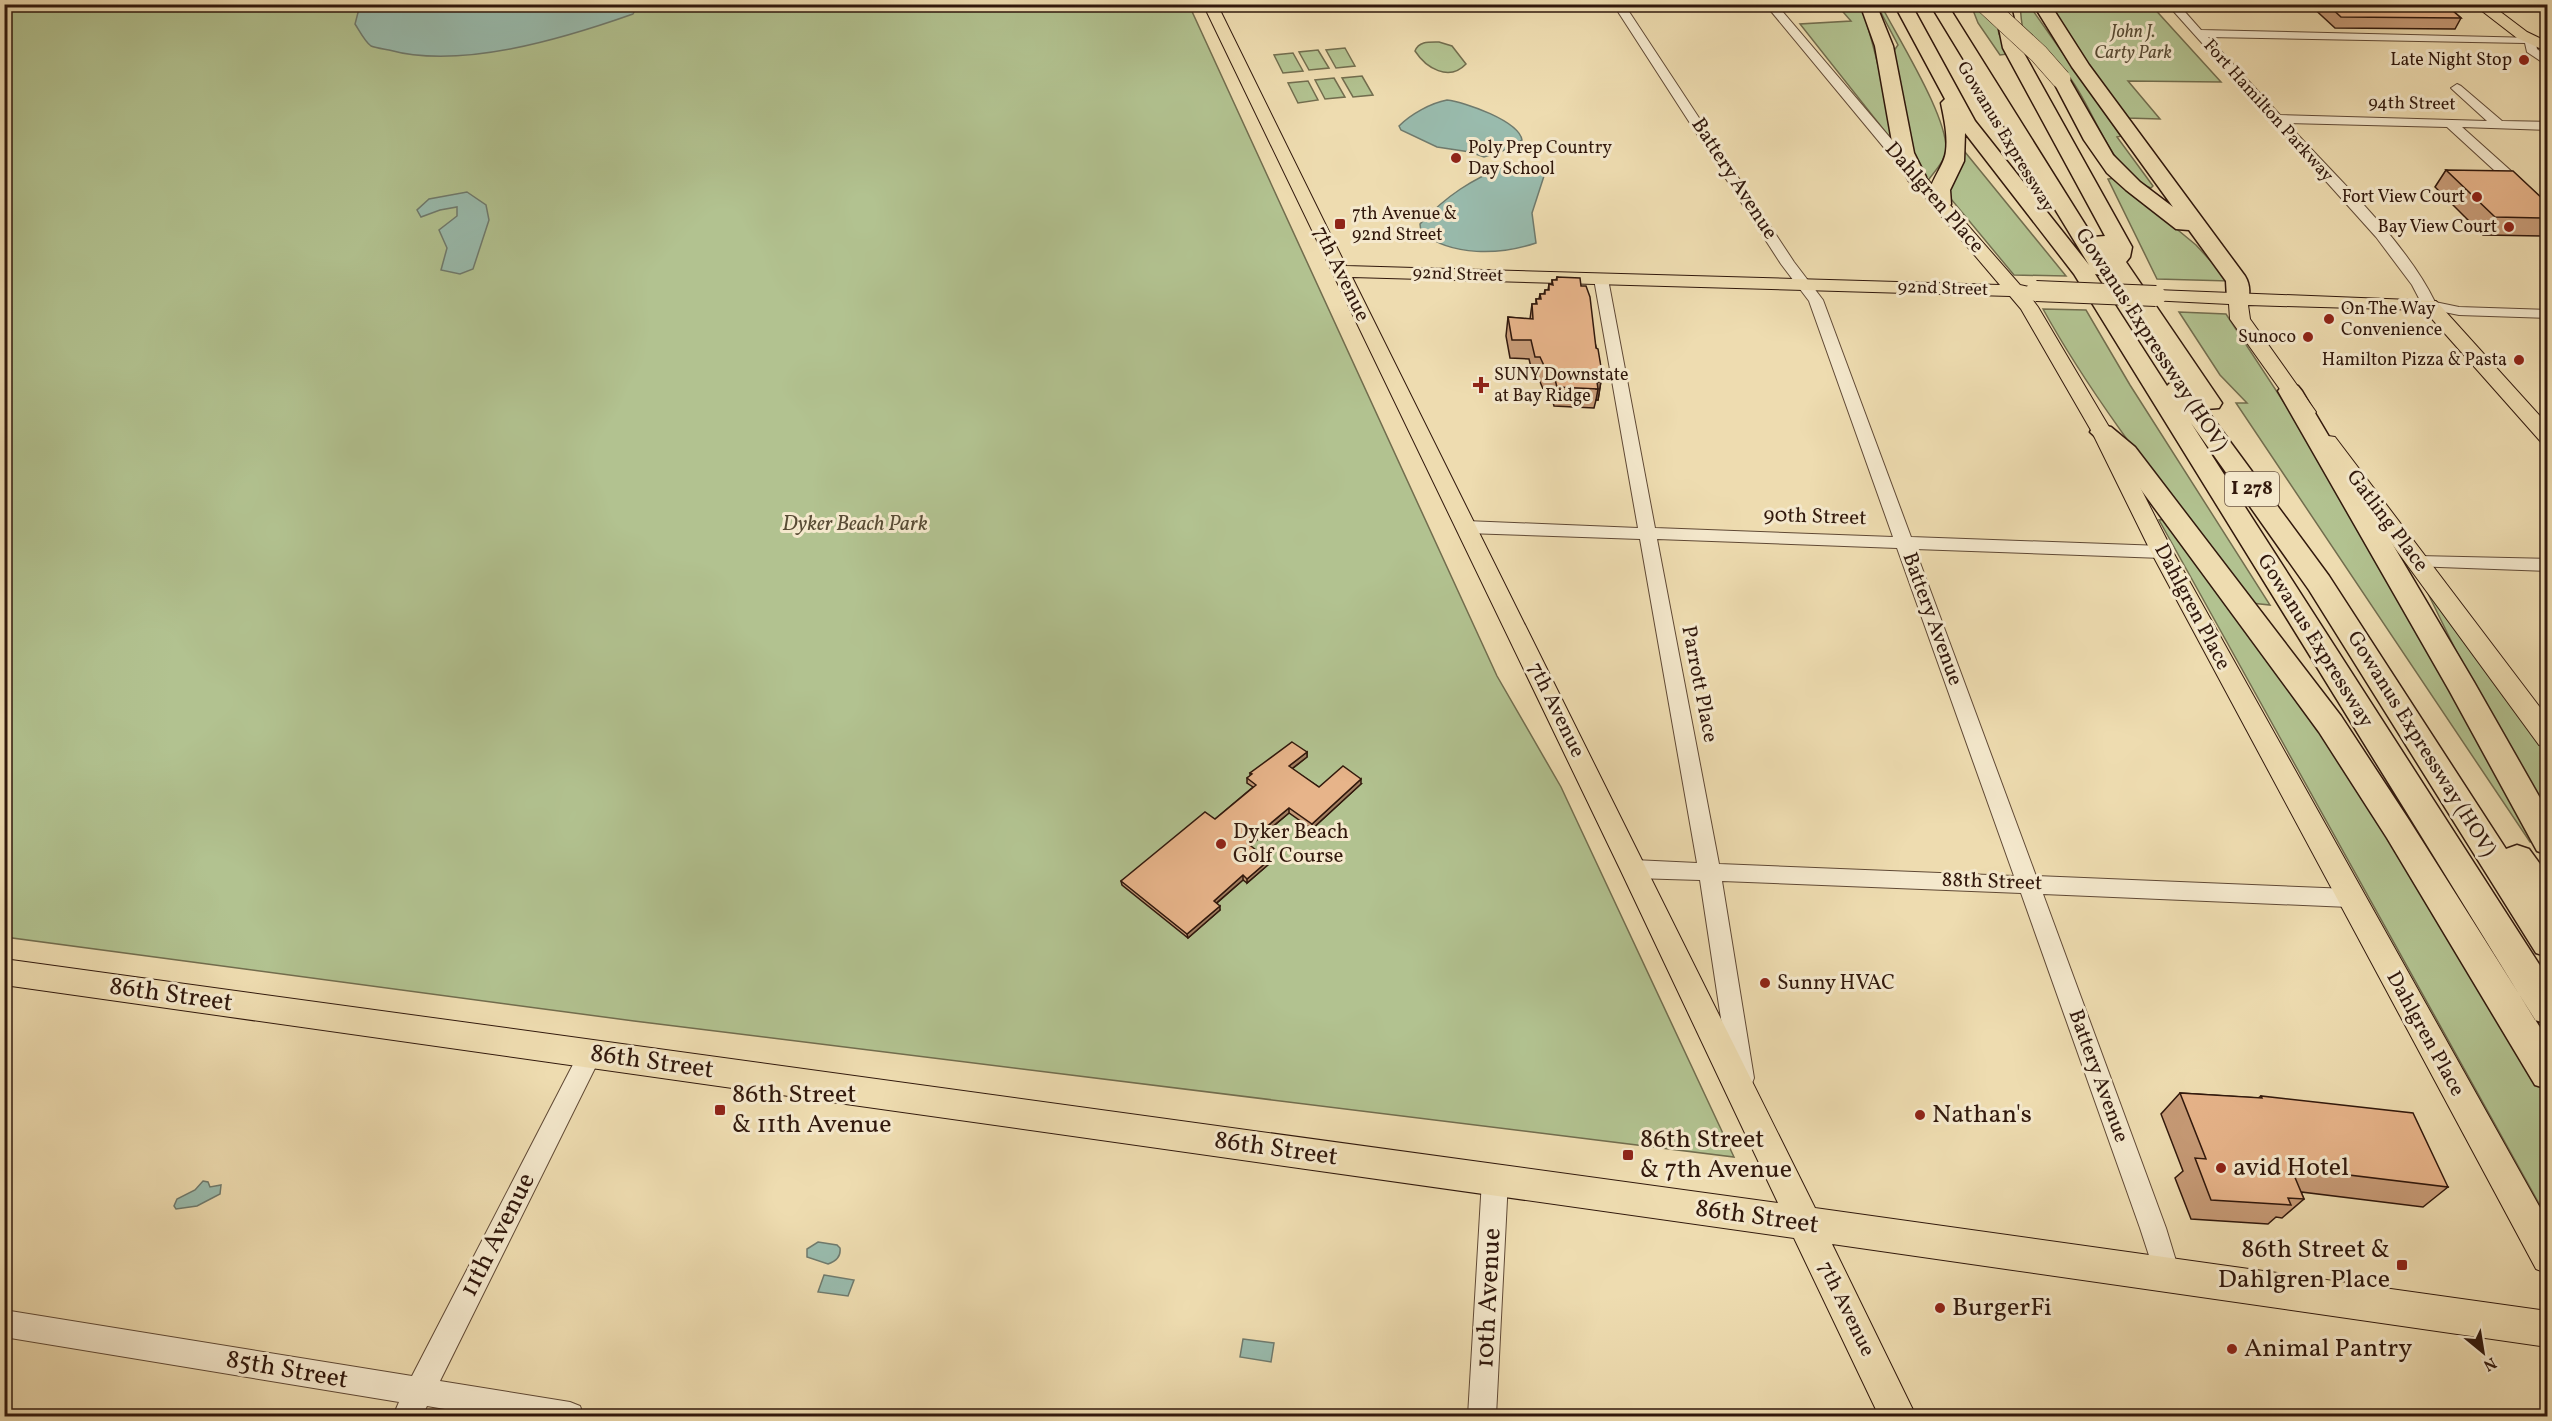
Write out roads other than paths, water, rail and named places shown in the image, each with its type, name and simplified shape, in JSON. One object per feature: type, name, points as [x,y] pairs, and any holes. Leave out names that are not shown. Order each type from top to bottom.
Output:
[{"type":"highway","points":[[1868,4],[1884,46],[1904,153],[1916,177]]},
{"type":"highway","name":"Gowanus Expressway","points":[[1902,4],[1967,123],[2083,272]]},
{"type":"highway","name":"Gowanus Expressway","points":[[1924,4],[2000,124],[2083,272],[2547,1009]]},
{"type":"highway","name":"Gowanus Expressway (HOV)","points":[[1938,4],[2177,386],[2319,583],[2547,943]]},
{"type":"highway","name":"Gowanus Expressway","points":[[1958,4],[1968,31],[1987,65],[2118,266],[2547,902]]},
{"type":"highway","points":[[1985,4],[2039,54],[2061,79],[2076,104],[2092,139],[2107,161],[2127,180],[2211,247]]},
{"type":"highway","name":"Gowanus Expressway","points":[[2002,4],[2012,48],[2052,117],[2121,247],[2118,266]]},
{"type":"highway","points":[[2041,4],[2081,67],[2237,280],[2238,299]]},
{"type":"highway","points":[[1941,204],[1938,191],[1940,182],[1954,160],[1956,143],[1953,116],[1944,83]]},
{"type":"highway","points":[[2290,391],[2464,690],[2547,842]]},
{"type":"highway","points":[[2102,432],[2126,452],[2330,724],[2404,838],[2547,1073]]},
{"type":"main road","name":"7th Avenue","points":[[1210,4],[1339,272],[1634,868],[1803,1223],[1898,1416]]},
{"type":"main road","points":[[2480,4],[2531,40],[2547,48]]},
{"type":"main road","name":"Dahlgren Place","points":[[1916,177],[2029,307],[2102,432],[2162,552],[2547,1257]]},
{"type":"main road","name":"92nd Street","points":[[1339,272],[2036,291],[2429,305]]},
{"type":"main road","name":"Gatling Place","points":[[2238,299],[2240,319],[2290,391],[2547,738]]},
{"type":"main road","name":"Fort Hamilton Parkway","points":[[2429,305],[2547,438]]},
{"type":"main road","name":"86th Street","points":[[4,972],[2547,1329]]},
{"type":"street","name":"Battery Avenue","points":[[1618,4],[1803,285],[1816,300],[2153,1228],[2166,1274]]},
{"type":"street","name":"Dahlgren Place","points":[[1770,4],[1916,177]]},
{"type":"street","name":"Fort Hamilton Parkway","points":[[2172,4],[2381,234],[2419,284],[2429,305]]},
{"type":"street","points":[[2495,4],[2547,6]]},
{"type":"street","points":[[2197,33],[2531,40],[2531,50],[2547,63]]},
{"type":"street","points":[[2457,88],[2498,124]]},
{"type":"street","name":"94th Street","points":[[2275,119],[2547,126]]},
{"type":"street","points":[[2450,123],[2547,212]]},
{"type":"street","name":"Parrott Place","points":[[1601,279],[1709,870],[1745,1099]]},
{"type":"street","name":"92nd Street","points":[[2429,305],[2458,310],[2547,314]]},
{"type":"street","name":"90th Street","points":[[1466,527],[2162,552]]},
{"type":"street","points":[[2418,562],[2547,565]]},
{"type":"street","name":"88th Street","points":[[1634,868],[2349,898]]},
{"type":"street","name":"11th Avenue","points":[[407,1416],[590,1054]]},
{"type":"street","name":"10th Avenue","points":[[1482,1416],[1495,1180]]},
{"type":"street","name":"85th Street","points":[[4,1323],[570,1416]]},
{"type":"place","name":"Late Night Stop","points":[[2524,60]]},
{"type":"place","name":"Poly Prep Country Day School","points":[[1456,158]]},
{"type":"place","name":"Fort View Court","points":[[2477,197]]},
{"type":"place","name":"7th Avenue & 92nd Street","points":[[1340,224]]},
{"type":"place","name":"Bay View Court","points":[[2509,227]]},
{"type":"place","name":"On The Way Convenience","points":[[2329,319]]},
{"type":"place","name":"Sunoco","points":[[2308,337]]},
{"type":"place","name":"Hamilton Pizza & Pasta","points":[[2519,360]]},
{"type":"place","name":"SUNY Downstate at Bay Ridge","points":[[1481,385]]},
{"type":"place","name":"Dyker Beach Golf Course","points":[[1221,844]]},
{"type":"place","name":"Sunny HVAC","points":[[1765,983]]},
{"type":"place","name":"86th Street & 11th Avenue","points":[[720,1110]]},
{"type":"place","name":"Nathan's","points":[[1920,1115]]},
{"type":"place","name":"86th Street & 7th Avenue","points":[[1628,1155]]},
{"type":"place","name":"avid Hotel","points":[[2221,1168]]},
{"type":"place","name":"86th Street & Dahlgren Place","points":[[2402,1265]]},
{"type":"place","name":"BurgerFi","points":[[1940,1308]]},
{"type":"place","name":"Animal Pantry","points":[[2232,1349]]},
{"type":"park label","name":"John J. Carty Park","points":[[2133,42]]},
{"type":"park label","name":"Dyker Beach Park","points":[[855,524]]}]
